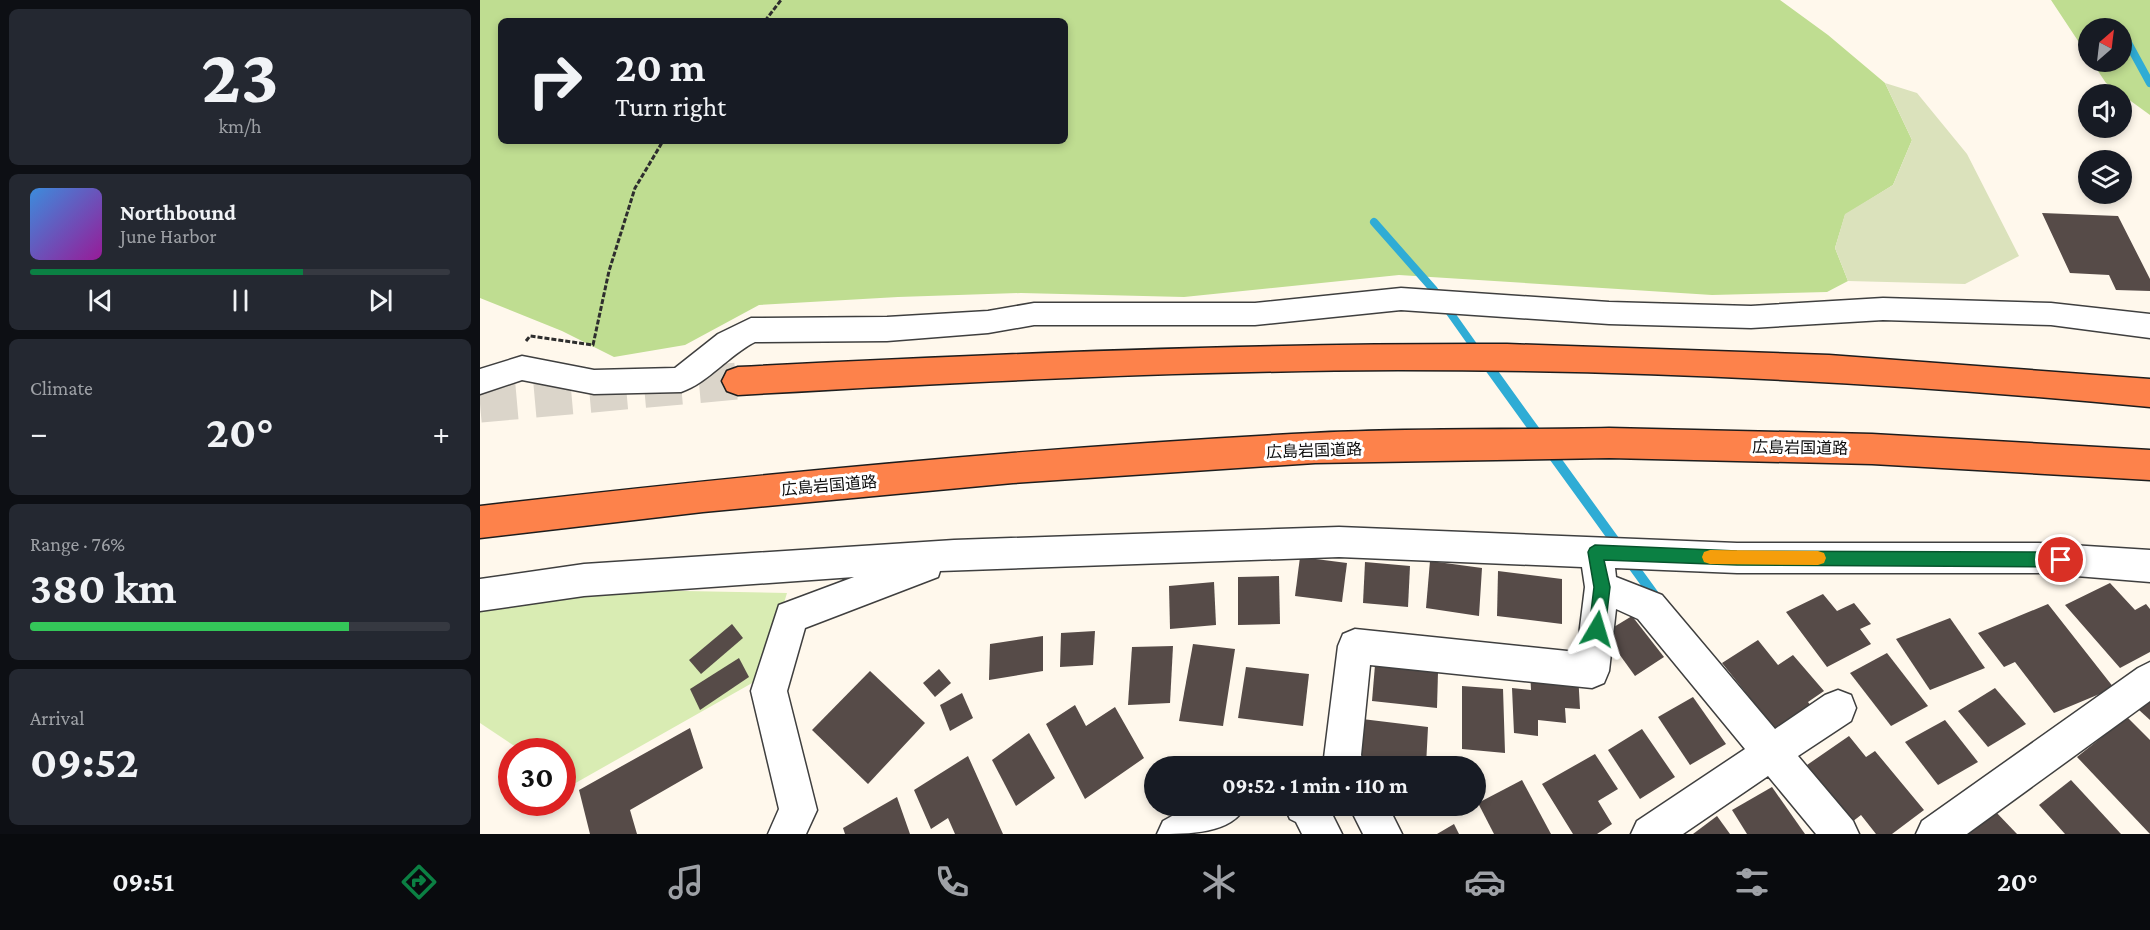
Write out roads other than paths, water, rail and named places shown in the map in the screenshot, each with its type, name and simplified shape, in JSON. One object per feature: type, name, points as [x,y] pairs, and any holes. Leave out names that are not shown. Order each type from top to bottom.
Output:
[{"type":"highway","points":[[738,381],[1021,366],[1291,358],[1552,358],[1809,366],[1966,375],[2144,392]]},
{"type":"highway","name":"広島岩国道路","points":[[480,522],[703,496],[1013,468],[1315,448],[1609,443],[1872,449],[2149,465]]},
{"type":"street","points":[[489,378],[522,368],[594,382],[681,380],[728,342],[752,330],[898,328],[988,322],[1034,314],[1255,314],[1401,299],[1609,313],[1751,317],[1883,309],[2051,314],[2150,326]]},
{"type":"street","points":[[480,595],[584,580],[954,555],[1339,542],[1737,558],[2039,558],[2150,566]]},
{"type":"street","points":[[1342,756],[1355,646],[1592,671],[1602,587],[1595,552]]},
{"type":"street","points":[[788,834],[798,810],[769,691],[790,617],[954,555]]},
{"type":"street","points":[[1602,587],[1650,607],[1840,834]]},
{"type":"street","points":[[1935,834],[2150,680]]},
{"type":"street","points":[[1650,834],[1838,708]]},
{"type":"street","points":[[1176,834],[1209,816]]},
{"type":"street","points":[[1313,816],[1323,834]]},
{"type":"street","points":[[1373,816],[1383,834]]},
{"type":"waterway","points":[[2132,50],[2150,83]]},
{"type":"waterway","points":[[1374,222],[1434,290],[1485,362]]},
{"type":"waterway","points":[[1484,360],[1541,439]]},
{"type":"waterway","points":[[1549,450],[1620,548]]},
{"type":"waterway","points":[[1628,559],[1657,599]]},
{"type":"tunnel","points":[[480,404],[738,381]]}]
